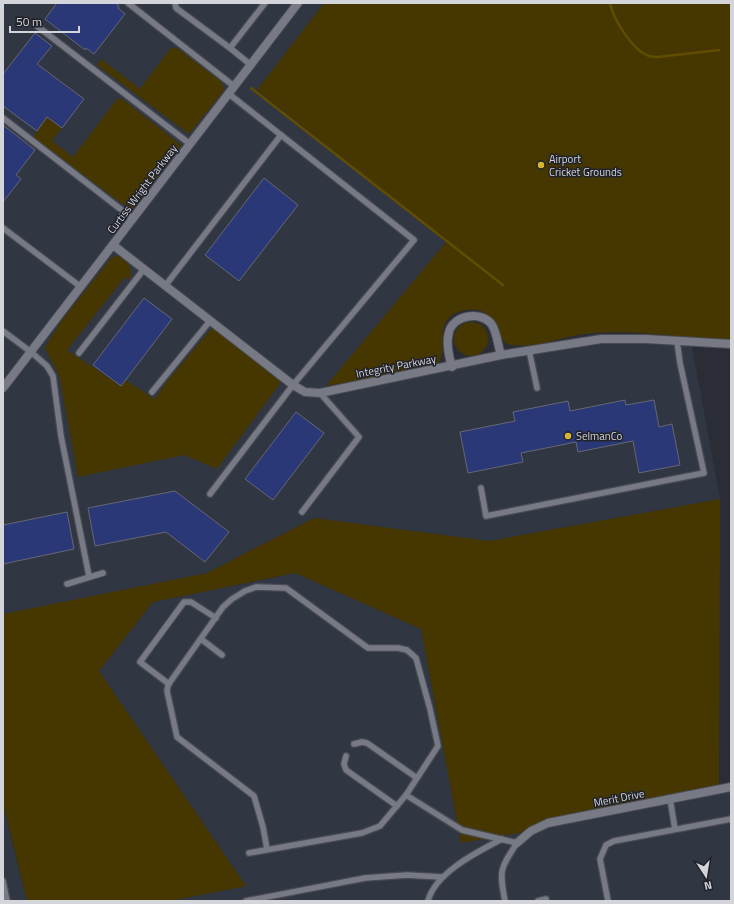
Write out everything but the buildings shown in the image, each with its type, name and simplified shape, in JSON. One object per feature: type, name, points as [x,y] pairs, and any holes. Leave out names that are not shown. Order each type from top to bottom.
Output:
[{"type":"street","name":"Curtiss Wright Parkway","points":[[3,388],[132,218],[251,66],[295,4]]},
{"type":"street","name":"Integrity Parkway","points":[[113,245],[210,321],[305,392],[320,393],[452,367],[501,355],[601,339],[731,344]]},
{"type":"street","points":[[452,367],[449,356],[449,332],[455,322],[464,317],[474,316],[485,319],[492,326],[501,355]]},
{"type":"street","name":"Merit Drive","points":[[517,843],[531,831],[548,823],[731,787]]},
{"type":"lane","points":[[128,3],[235,87]]},
{"type":"lane","points":[[175,3],[176,8],[230,48],[251,66]]},
{"type":"lane","points":[[230,48],[265,3]]},
{"type":"lane","points":[[37,26],[190,144]]},
{"type":"lane","points":[[210,494],[293,384],[414,240],[229,94]]},
{"type":"lane","points":[[3,118],[132,218]]},
{"type":"lane","points":[[165,286],[281,135]]},
{"type":"lane","points":[[3,228],[81,287]]},
{"type":"lane","points":[[79,353],[144,269]]},
{"type":"lane","points":[[152,392],[210,321]]},
{"type":"lane","points":[[3,332],[47,366],[53,376],[61,436],[89,576]]},
{"type":"lane","points":[[481,488],[486,516],[704,473],[680,363],[677,341]]},
{"type":"lane","points":[[529,350],[537,388]]},
{"type":"lane","points":[[302,512],[359,437],[320,393]]},
{"type":"lane","points":[[67,584],[82,581],[89,576],[103,573]]},
{"type":"lane","points":[[249,853],[362,833],[380,826],[406,795],[438,746],[420,666],[416,658],[407,650],[398,648],[368,648],[286,588],[256,586],[245,590],[223,607],[169,684],[167,691],[177,737],[254,796],[264,826],[267,849]]},
{"type":"lane","points":[[169,684],[140,662],[184,602],[191,602],[216,618]]},
{"type":"lane","points":[[201,639],[222,656]]},
{"type":"lane","points":[[354,744],[362,742],[367,743],[417,778]]},
{"type":"lane","points":[[346,756],[344,764],[346,770],[397,806]]},
{"type":"lane","points":[[406,795],[462,830],[517,843],[502,866],[500,874],[505,901]]},
{"type":"lane","points":[[670,799],[675,829]]},
{"type":"lane","points":[[608,901],[600,859],[606,845],[614,841],[731,819]]},
{"type":"lane","points":[[428,901],[430,892],[441,877],[488,846],[502,839]]},
{"type":"lane","points":[[246,901],[365,878],[407,875],[441,877]]},
{"type":"lane","points":[[3,881],[7,901]]},
{"type":"lane","points":[[538,901],[546,900]]},
{"type":"shaded area","points":[[3,3],[324,3],[257,90],[447,241],[321,393],[601,339],[691,341],[720,499],[489,541],[314,518],[207,573],[3,615]]},
{"type":"shaded area","name":"Airport Cricket Grounds","points":[[324,3],[731,3],[731,340],[612,332],[572,336],[521,346],[505,343],[492,319],[487,314],[482,311],[466,310],[455,313],[448,319],[444,326],[441,359],[437,365],[326,386],[447,241],[257,90]]},
{"type":"shaded area","points":[[172,48],[177,48],[222,82],[224,90],[189,134],[97,65],[101,59],[140,89]]},
{"type":"shaded area","points":[[117,99],[122,99],[181,145],[133,208],[121,203],[33,137],[47,117],[62,128],[52,141],[73,157]]},
{"type":"shaded area","points":[[120,256],[130,268],[130,279],[124,278],[67,350],[121,386],[125,380],[155,399],[168,380],[212,328],[281,382],[217,469],[184,455],[78,477],[60,379],[45,347],[62,320],[112,257]]},
{"type":"shaded area","points":[[471,322],[483,327],[488,339],[483,351],[471,356],[459,351],[454,339],[459,327]]},
{"type":"shaded area","points":[[720,499],[719,790],[548,823],[531,831],[461,843],[421,629],[295,573],[153,602],[99,671],[246,886],[170,901],[27,901],[3,803],[3,614],[207,573],[314,518],[489,541]]},
{"type":"shaded area","points":[[295,573],[421,629],[461,842],[731,787],[731,901],[170,901],[246,886],[99,671],[153,602]]},
{"type":"shaded area","points":[[3,803],[15,855],[27,901],[3,901]]},
{"type":"waterway","points":[[610,3],[619,25],[630,41],[643,53],[649,56],[658,57],[719,50]]},
{"type":"waterway","points":[[251,88],[503,285]]},
{"type":"place","name":"Airport Cricket Grounds","points":[[541,165]]},
{"type":"place","name":"SelmanCo","points":[[568,436]]}]
